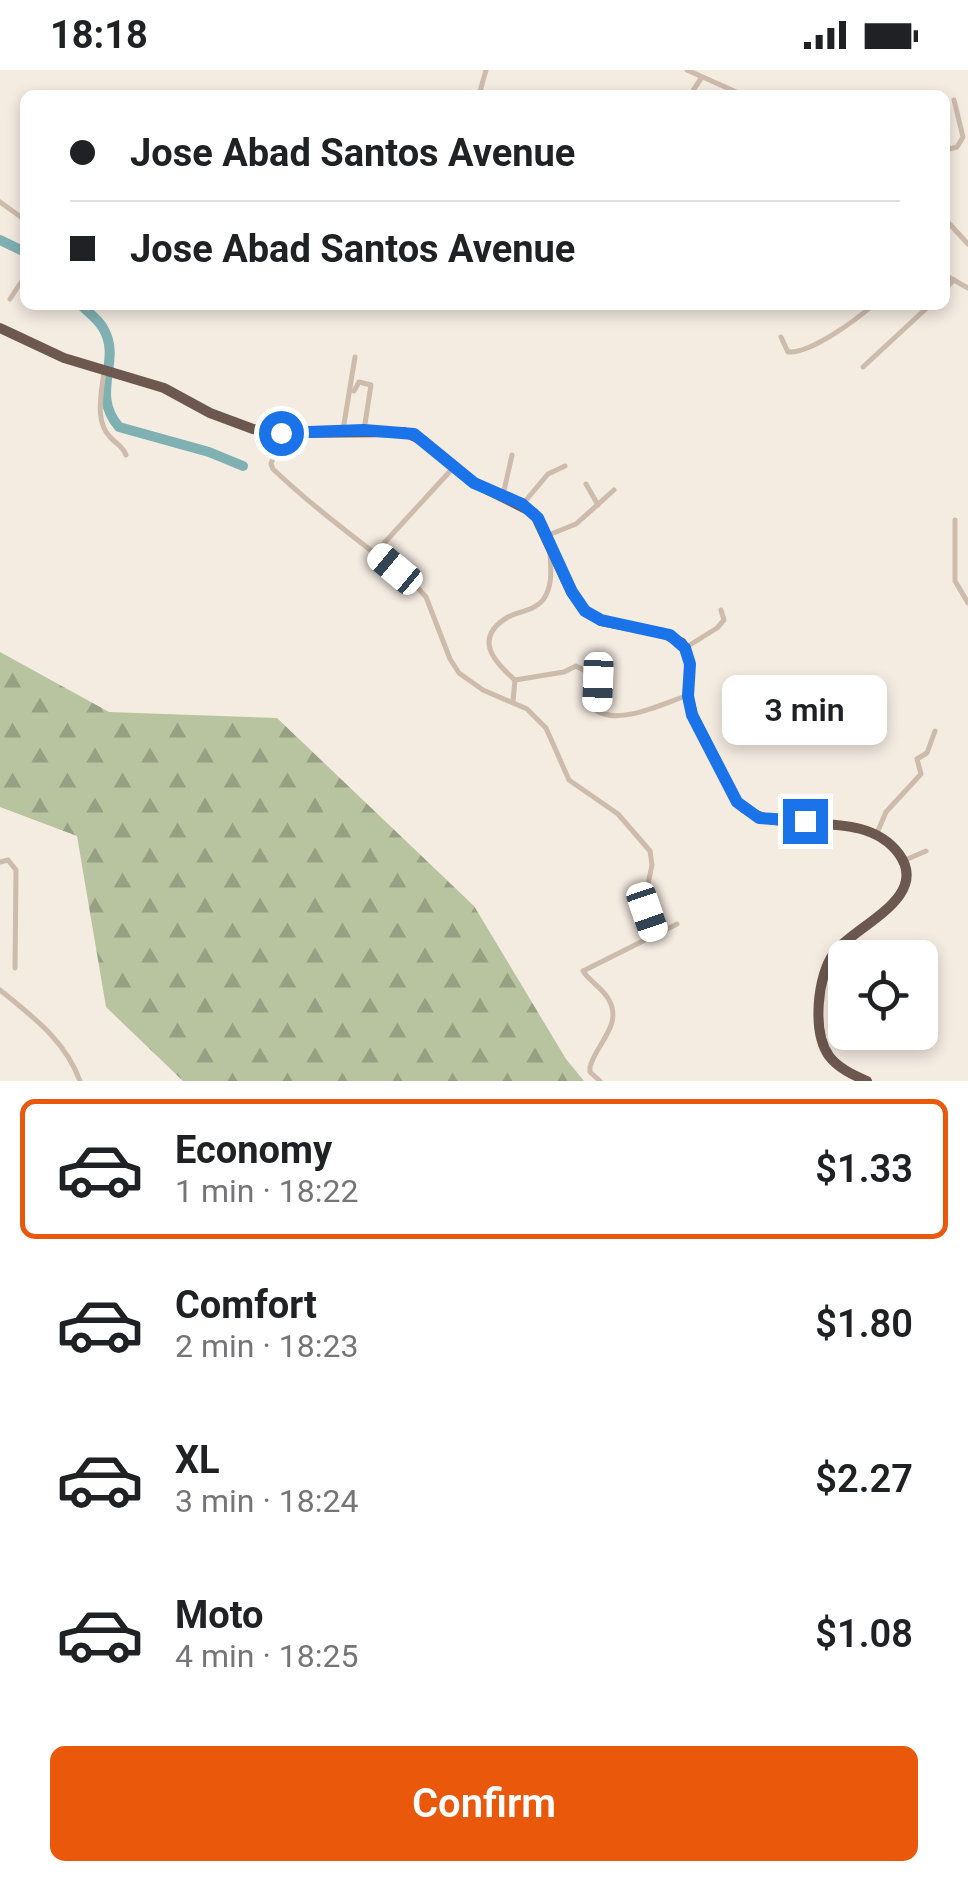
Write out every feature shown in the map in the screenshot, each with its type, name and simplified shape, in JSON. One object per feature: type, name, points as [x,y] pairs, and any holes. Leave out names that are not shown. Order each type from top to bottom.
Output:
[{"type":"highway","points":[[0,328],[56,355],[173,392],[232,422],[281,433],[364,430],[414,434],[474,483],[522,504],[538,518],[572,592],[585,611],[601,620],[670,635],[685,648],[690,664],[688,696],[692,715],[737,802],[750,814],[774,820],[816,822],[876,836],[903,861],[905,882],[898,899],[840,947],[824,975],[822,1042],[834,1063],[860,1080]]},
{"type":"street","points":[[688,70],[732,90]]},
{"type":"street","points":[[693,90],[702,77]]},
{"type":"street","points":[[950,149],[963,138],[954,100]]},
{"type":"street","points":[[950,224],[968,244]]},
{"type":"street","points":[[950,278],[968,288]]},
{"type":"street","points":[[950,284],[954,280]]},
{"type":"street","points":[[10,298],[20,283]]},
{"type":"street","points":[[781,337],[788,352],[794,354],[827,338],[867,310]]},
{"type":"street","points":[[863,367],[925,310]]},
{"type":"street","points":[[343,430],[354,358]]},
{"type":"street","points":[[104,372],[100,404],[104,424],[109,437],[121,444],[126,456]]},
{"type":"street","points":[[354,391],[359,382],[371,385],[364,430]]},
{"type":"street","points":[[281,433],[271,464],[273,469],[298,494],[375,552],[426,597],[450,659],[459,672],[484,690],[528,709],[546,728],[569,780],[618,814],[650,851],[652,865],[644,902],[655,934]]},
{"type":"street","points":[[503,496],[512,455]]},
{"type":"street","points":[[522,504],[548,474],[565,466]]},
{"type":"street","points":[[375,552],[453,468]]},
{"type":"street","points":[[586,484],[598,505]]},
{"type":"street","points":[[513,701],[514,680],[492,658],[490,639],[508,616],[543,600],[551,578],[548,541],[614,490]]},
{"type":"street","points":[[955,520],[955,581],[968,602]]},
{"type":"street","points":[[685,648],[717,628],[724,620],[721,610]]},
{"type":"street","points":[[514,680],[564,672],[576,666],[584,668],[597,677],[597,711],[604,715],[629,714],[688,696]]},
{"type":"street","points":[[876,836],[886,812],[922,774],[917,759],[927,753],[935,731]]},
{"type":"street","points":[[903,861],[926,851]]},
{"type":"street","points":[[0,862],[8,860],[16,870],[15,968]]},
{"type":"street","points":[[600,1081],[590,1067],[612,1025],[613,1009],[604,992],[583,973],[676,924]]},
{"type":"street","points":[[0,990],[49,1030],[67,1053],[80,1081]]},
{"type":"green space","points":[[0,652],[109,712],[277,718],[474,906],[566,1059],[584,1081],[183,1081],[106,1007],[77,836],[0,807]]},
{"type":"waterway","points":[[0,240],[20,250]]},
{"type":"waterway","points":[[86,310],[101,325],[108,340],[107,401],[119,427],[209,452],[243,466]]},
{"type":"route","points":[[281,433],[364,430],[414,434],[474,483],[522,504],[538,518],[572,592],[585,611],[601,620],[663,632],[685,648],[690,664],[688,696],[692,715],[737,802],[759,818],[805,821]]}]
